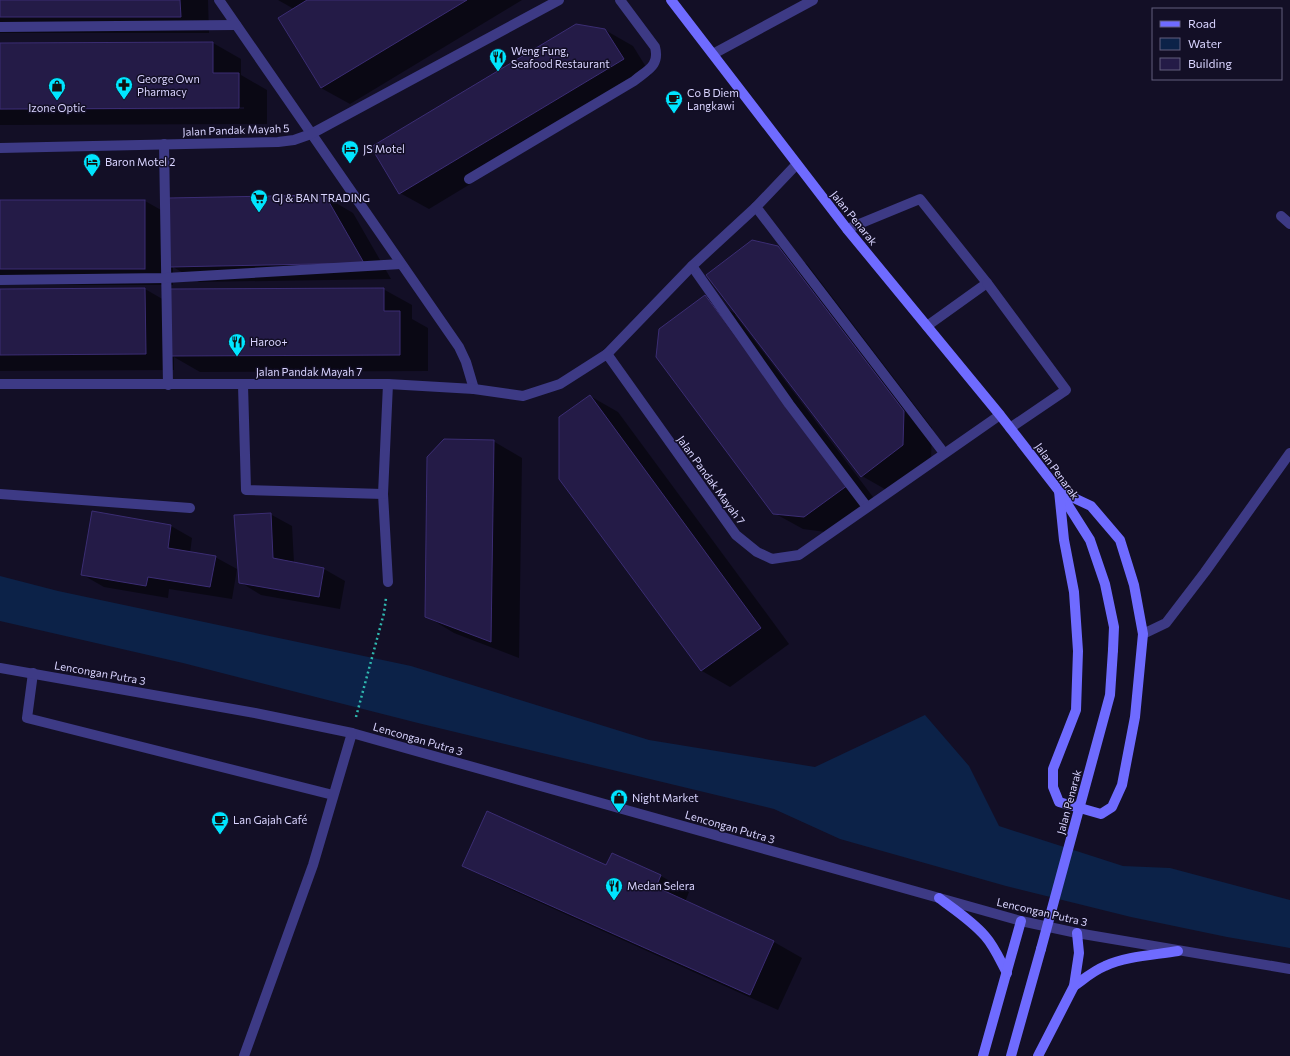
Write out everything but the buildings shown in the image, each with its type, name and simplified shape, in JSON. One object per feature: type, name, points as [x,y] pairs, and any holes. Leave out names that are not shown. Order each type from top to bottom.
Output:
[{"type":"main road","name":"Jalan Penarak","points":[[671,0],[796,165],[1000,414],[1059,491],[1090,540],[1102,576],[1114,627],[1110,695],[1011,1056]]},
{"type":"main road","points":[[1059,491],[1091,506],[1120,540],[1134,585],[1143,634],[1135,717],[1122,784],[1112,807],[1101,814],[1059,802],[1053,787],[1053,769],[1076,710],[1078,651],[1074,592],[1064,540],[1059,491]]},
{"type":"main road","points":[[939,898],[967,919],[985,936],[1007,973]]},
{"type":"main road","points":[[983,1056],[1021,921]]},
{"type":"main road","points":[[1038,1056],[1074,986],[1079,953],[1077,934]]},
{"type":"main road","points":[[1074,986],[1088,975],[1105,965],[1121,960],[1178,951]]},
{"type":"street","points":[[219,0],[460,347],[474,389]]},
{"type":"street","name":"Jalan Pandak Mayah 5","points":[[0,148],[278,142],[294,140],[311,134],[559,0]]},
{"type":"street","points":[[469,179],[634,81],[653,66],[657,56],[655,46],[620,0]]},
{"type":"street","points":[[713,54],[813,0]]},
{"type":"street","points":[[0,27],[236,25]]},
{"type":"street","points":[[164,144],[168,385]]},
{"type":"street","name":"Jalan Pandak Mayah 7","points":[[0,384],[388,384],[474,389],[523,396],[560,384],[607,354],[692,266],[756,207],[796,165]]},
{"type":"street","points":[[847,229],[920,199],[987,282],[1066,390],[1010,428]]},
{"type":"street","points":[[756,207],[944,453]]},
{"type":"street","points":[[1281,216],[1290,224]]},
{"type":"street","points":[[0,280],[166,278],[401,264]]},
{"type":"street","points":[[692,266],[789,404],[867,507]]},
{"type":"street","points":[[927,326],[987,282]]},
{"type":"street","name":"Jalan Pandak Mayah 7","points":[[607,354],[736,535],[757,552],[772,559],[799,555],[1000,414]]},
{"type":"street","points":[[388,384],[383,494],[388,582]]},
{"type":"street","points":[[243,385],[246,490],[383,494]]},
{"type":"street","points":[[1143,634],[1166,623],[1205,572],[1290,453]]},
{"type":"street","points":[[0,494],[190,508]]},
{"type":"street","name":"Lencongan Putra 3","points":[[0,668],[255,713],[352,733],[1021,921],[1077,934],[1290,969]]},
{"type":"street","points":[[33,673],[27,718],[333,795]]},
{"type":"street","points":[[244,1056],[313,865],[352,733]]},
{"type":"path","points":[[357,714],[384,613]]},
{"type":"water","points":[[0,576],[58,591],[411,666],[649,740],[815,767],[925,715],[969,766],[999,826],[1123,866],[1170,868],[1290,900],[1290,948],[1227,937],[1131,917],[1006,886],[840,839],[774,809],[418,723],[183,663],[0,621]]},
{"type":"place","name":"Weng Fung, Seafood Restaurant","points":[[498,72]]},
{"type":"place","name":"George Own Pharmacy","points":[[124,100]]},
{"type":"place","name":"Izone Optic","points":[[57,101]]},
{"type":"place","name":"Co B Diem Langkawi","points":[[674,114]]},
{"type":"place","name":"JS Motel","points":[[350,164]]},
{"type":"place","name":"Baron Motel 2","points":[[92,177]]},
{"type":"place","name":"GJ & BAN TRADING","points":[[259,213]]},
{"type":"place","name":"Haroo+","points":[[237,357]]},
{"type":"place","name":"Night Market","points":[[619,813]]},
{"type":"place","name":"Lan Gajah Café","points":[[220,835]]},
{"type":"place","name":"Medan Selera","points":[[614,901]]}]
